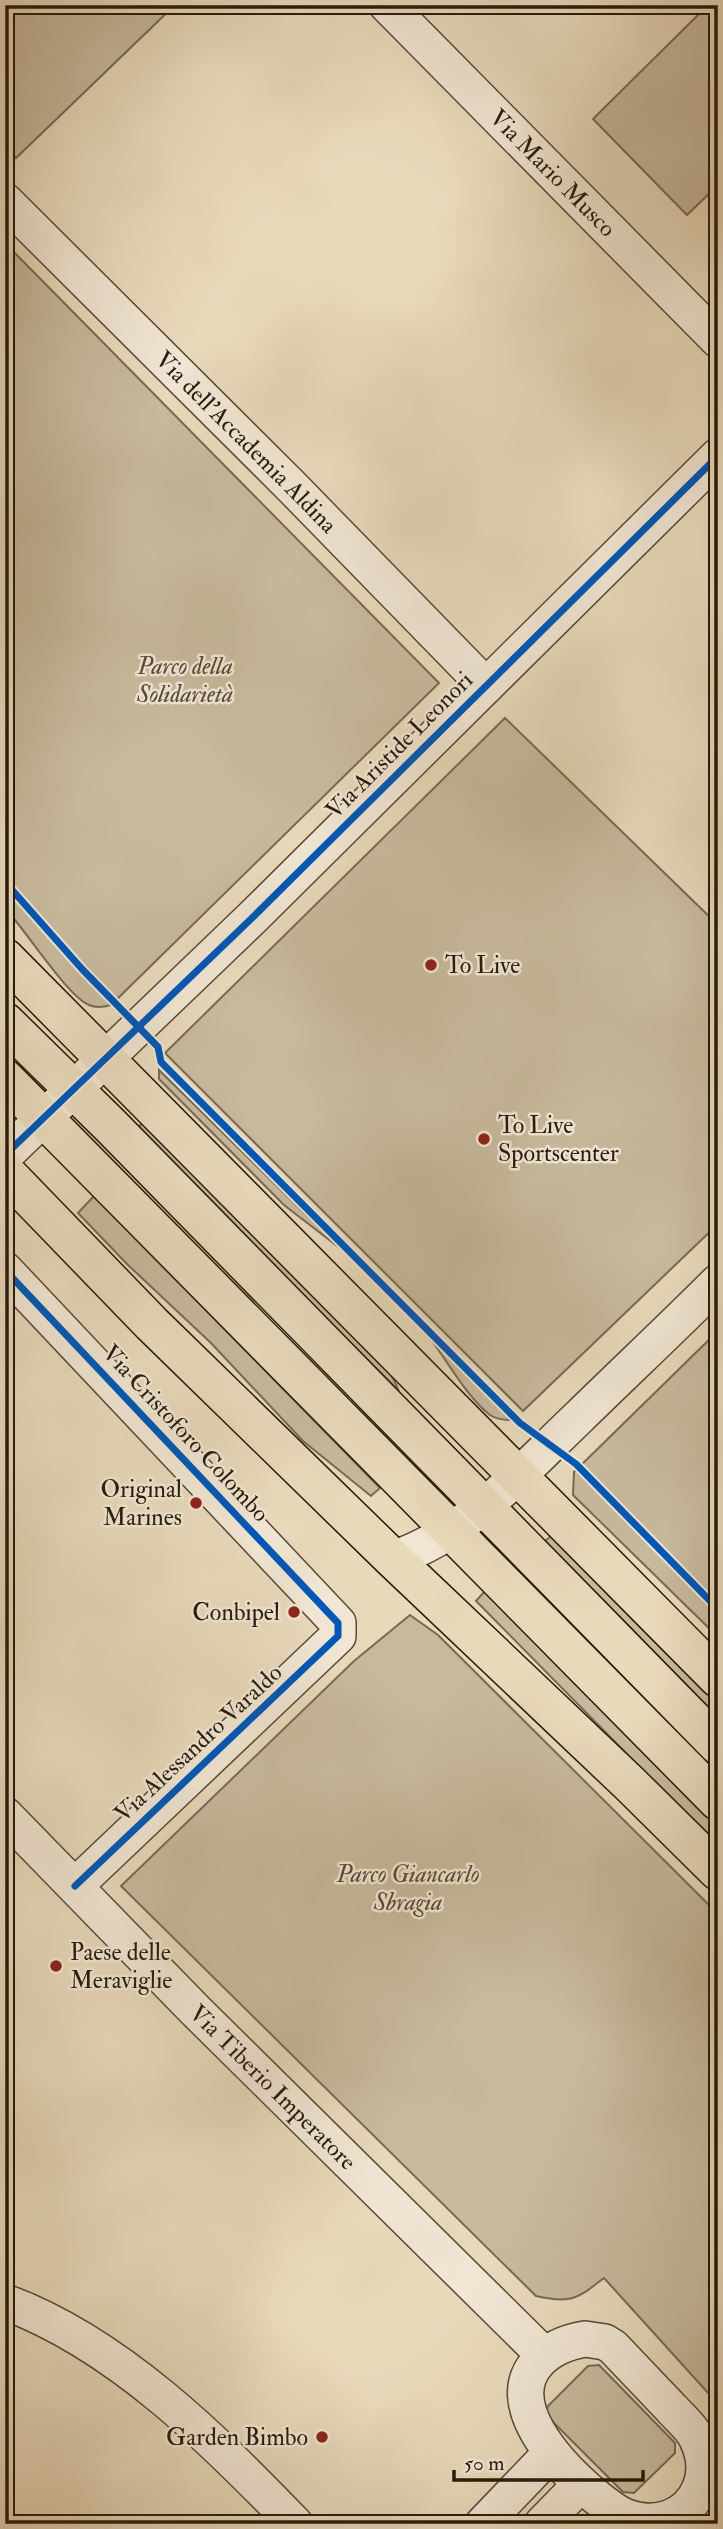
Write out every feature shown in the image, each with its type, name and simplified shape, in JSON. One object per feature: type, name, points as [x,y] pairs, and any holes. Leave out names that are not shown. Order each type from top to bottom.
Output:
[{"type":"main road","points":[[5,958],[718,1678]]},
{"type":"main road","points":[[5,1022],[718,1745]]},
{"type":"main road","points":[[5,1080],[718,1801]]},
{"type":"main road","name":"Via Cristoforo Colombo","points":[[5,1172],[152,1324],[718,1871]]},
{"type":"main road","points":[[394,1349],[426,1447]]},
{"type":"street","name":"Via Mario Musco","points":[[387,5],[718,340]]},
{"type":"street","name":"Via dell'Accademia Aldina","points":[[5,201],[291,486],[486,686]]},
{"type":"street","name":"Via Aristide Leonori","points":[[105,1059],[251,919],[718,456]]},
{"type":"street","points":[[5,1155],[105,1059]]},
{"type":"street","name":"Via Cristoforo Colombo","points":[[5,1270],[338,1623]]},
{"type":"street","points":[[393,1559],[423,1548],[451,1532],[484,1506],[718,1282]]},
{"type":"street","name":"Via Alessandro Varaldo","points":[[75,1886],[338,1636],[338,1623]]},
{"type":"street","name":"Via Tiberio Imperatore","points":[[5,1815],[195,2010],[544,2355]]},
{"type":"street","points":[[5,2302],[67,2332],[160,2396],[205,2434],[295,2524]]},
{"type":"street","points":[[585,2339],[605,2342],[613,2347],[694,2433],[704,2462],[703,2476],[695,2498],[695,2517],[643,2520],[612,2510],[581,2484],[551,2453],[538,2433],[525,2398],[526,2384],[544,2355],[571,2341],[585,2339]]},
{"type":"street","points":[[483,2524],[551,2453]]},
{"type":"street","points":[[542,2524],[581,2484]]},
{"type":"green space","points":[[5,5],[175,5],[16,158],[5,146]]},
{"type":"green space","points":[[708,5],[718,5],[718,185],[687,215],[593,119]]},
{"type":"green space","name":"Parco della Solidarietà","points":[[5,243],[439,683],[111,1005],[103,1007],[89,1005],[70,989],[5,908]]},
{"type":"green space","name":"To Live Sportscenter","points":[[505,718],[718,925],[718,1224],[523,1411],[165,1053]]},
{"type":"green space","points":[[159,1070],[341,1249],[284,1205],[159,1079]]},
{"type":"green space","points":[[147,1119],[384,1359],[399,1391],[136,1129]]},
{"type":"green space","points":[[94,1196],[380,1488],[371,1496],[303,1441],[211,1343],[128,1265],[78,1213]]},
{"type":"green space","points":[[718,1331],[718,1637],[573,1495],[574,1472]]},
{"type":"green space","points":[[430,1338],[512,1420],[490,1415],[482,1407],[465,1389]]},
{"type":"green space","points":[[556,1532],[718,1696],[718,1717],[545,1541]]},
{"type":"green space","points":[[485,1591],[718,1827],[718,1846],[476,1601]]},
{"type":"green space","name":"Parco Giancarlo Sbragia","points":[[410,1615],[438,1635],[718,1914],[718,2404],[604,2278],[573,2298],[558,2300],[536,2296],[121,1886],[354,1661]]},
{"type":"green space","points":[[599,2365],[675,2443],[675,2453],[634,2493],[623,2492],[546,2412],[548,2406],[588,2366]]},
{"type":"cycle path","points":[[5,1155],[251,919],[718,456]]},
{"type":"cycle path","points":[[5,882],[82,969],[158,1047],[161,1062],[520,1423],[576,1464],[718,1609]]},
{"type":"cycle path","points":[[5,1270],[338,1623],[338,1636],[75,1886]]},
{"type":"place","name":"To Live","points":[[431,965]]},
{"type":"place","name":"To Live Sportscenter","points":[[484,1139]]},
{"type":"place","name":"Original Marines","points":[[196,1503]]},
{"type":"place","name":"Conbipel","points":[[294,1612]]},
{"type":"place","name":"Paese delle Meraviglie","points":[[56,1966]]},
{"type":"place","name":"Garden Bimbo","points":[[322,2437]]}]
